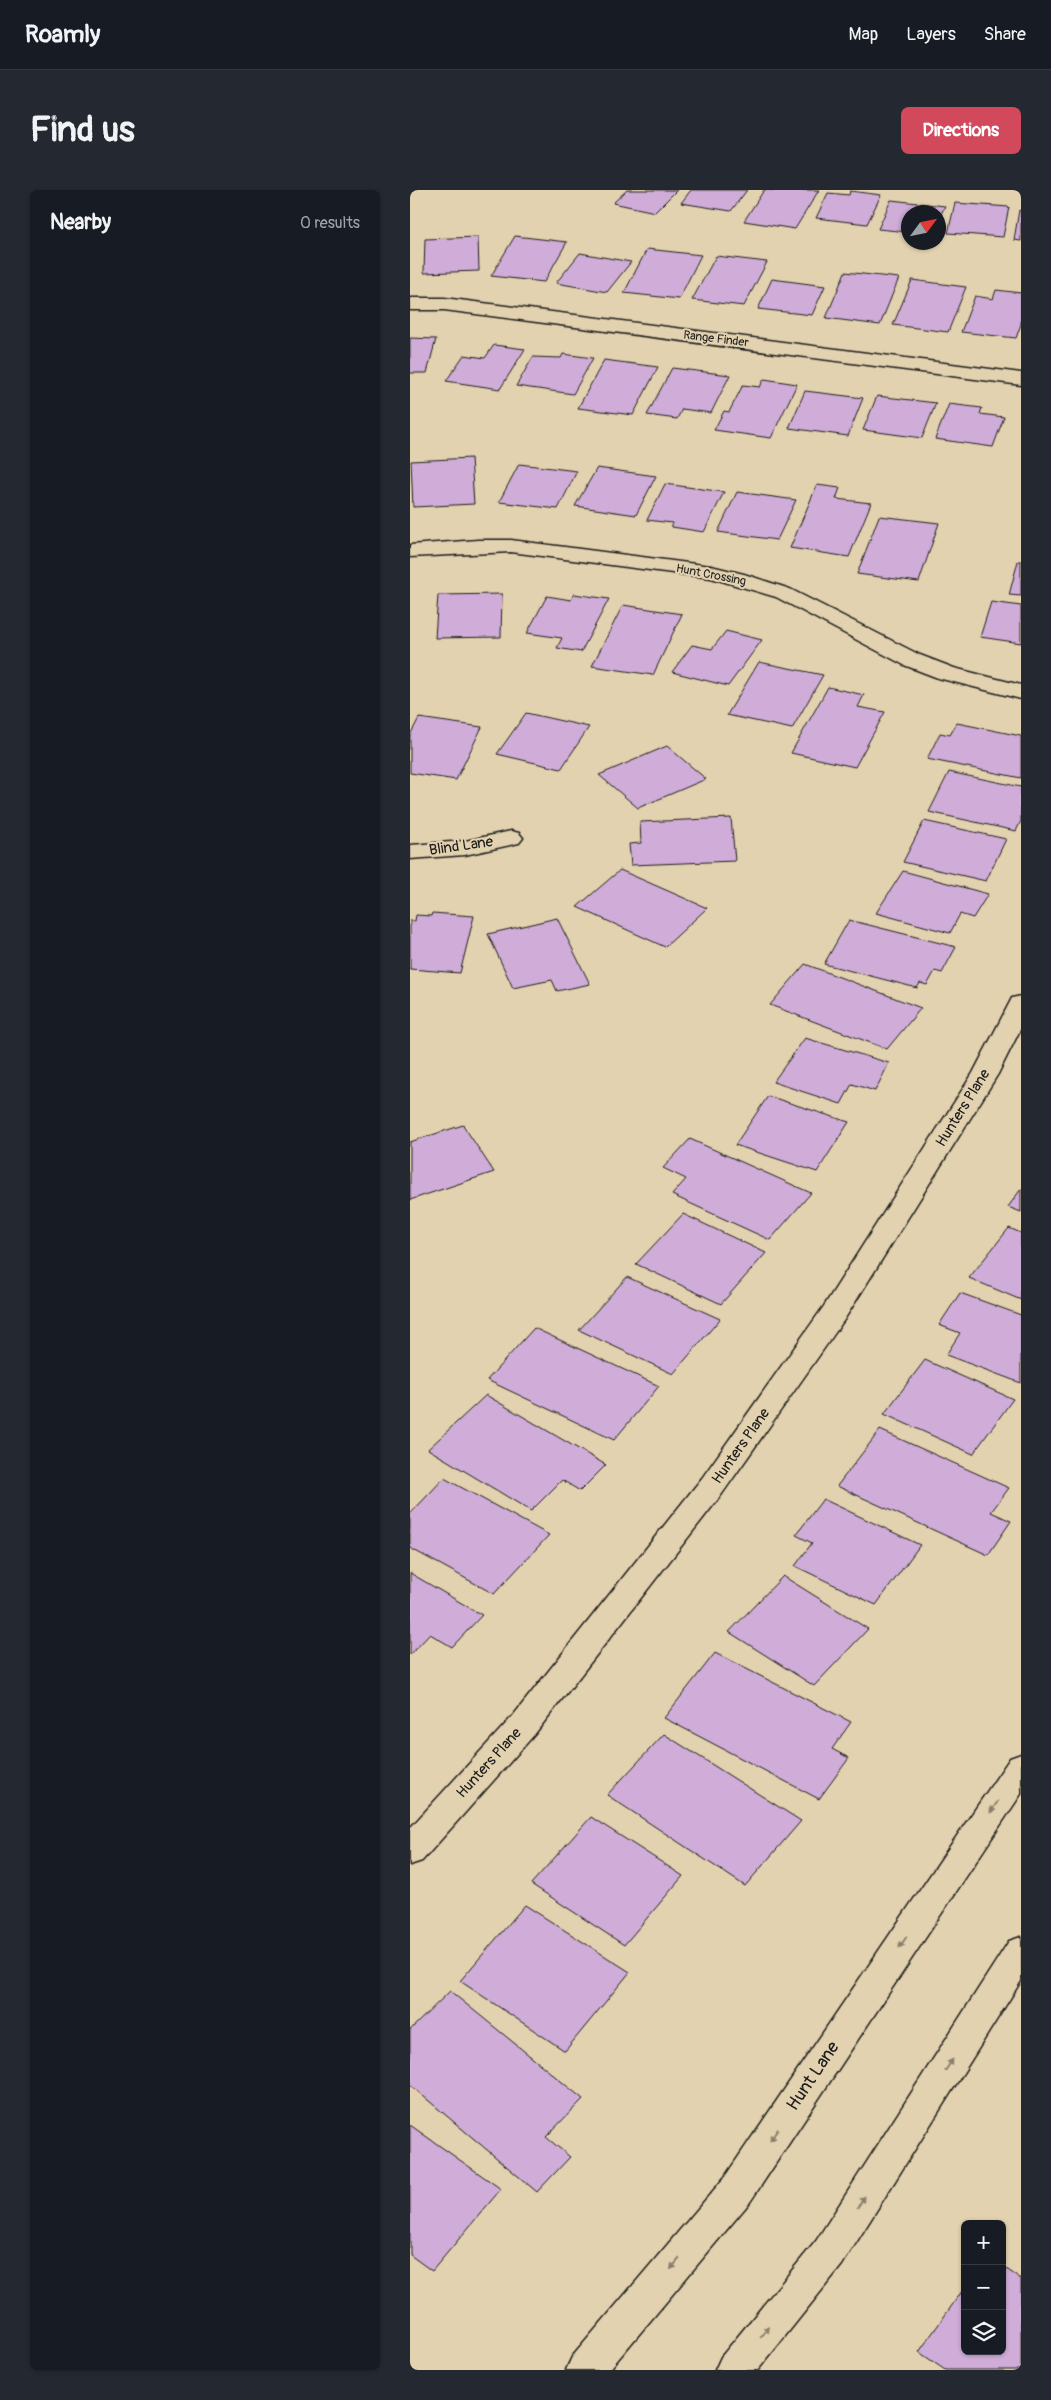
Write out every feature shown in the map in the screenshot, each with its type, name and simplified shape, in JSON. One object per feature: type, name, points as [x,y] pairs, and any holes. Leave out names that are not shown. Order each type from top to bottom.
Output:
[{"type":"street","name":"Range Finder","points":[[410,304],[444,304],[1021,379]]},
{"type":"street","name":"Hunt Crossing","points":[[410,552],[452,547],[511,546],[720,574],[783,594],[920,664],[946,673],[1021,692]]},
{"type":"street","name":"Blind Lane","points":[[410,852],[465,848],[511,838]]},
{"type":"street","name":"Hunters Plane","points":[[410,1851],[523,1726],[712,1486],[834,1313],[985,1074],[1021,1004]]},
{"type":"street","name":"Hunt Lane","points":[[585,2370],[737,2190],[1021,1767]]},
{"type":"street","points":[[734,2370],[829,2253],[1021,1952]]},
{"type":"building","points":[[627,190],[677,190],[655,212],[613,203]]},
{"type":"building","points":[[691,190],[747,190],[731,211],[681,203]]},
{"type":"building","points":[[764,190],[819,190],[795,229],[744,221]]},
{"type":"building","points":[[850,191],[881,195],[867,224],[816,218],[828,193],[849,195]]},
{"type":"building","points":[[891,200],[936,205],[901,205],[901,231],[878,229]]},
{"type":"building","points":[[955,203],[1009,207],[1003,237],[948,233]]},
{"type":"building","points":[[1019,210],[1021,211],[1021,241],[1014,240]]},
{"type":"building","points":[[515,236],[567,242],[544,282],[491,276]]},
{"type":"building","points":[[478,237],[479,271],[424,273],[425,239]]},
{"type":"building","points":[[647,249],[701,255],[679,299],[624,293]]},
{"type":"building","points":[[580,253],[631,262],[607,292],[556,283]]},
{"type":"building","points":[[716,256],[767,262],[744,306],[692,300]]},
{"type":"building","points":[[845,272],[899,278],[880,325],[826,318]]},
{"type":"building","points":[[772,279],[825,286],[812,315],[758,309]]},
{"type":"building","points":[[912,280],[966,287],[948,332],[893,325]]},
{"type":"building","points":[[996,290],[1021,293],[1021,324],[1016,338],[961,332],[975,296],[993,299]]},
{"type":"building","points":[[410,338],[436,339],[427,373],[410,373]]},
{"type":"building","points":[[494,345],[525,349],[500,389],[446,381],[464,355],[485,358]]},
{"type":"building","points":[[563,354],[593,358],[573,394],[516,386],[533,357],[561,358]]},
{"type":"building","points":[[604,360],[658,367],[633,415],[578,408]]},
{"type":"building","points":[[672,368],[730,375],[711,413],[682,409],[677,419],[647,415]]},
{"type":"building","points":[[764,379],[797,384],[771,438],[714,430],[724,411],[729,412],[743,385],[760,387]]},
{"type":"building","points":[[805,391],[863,398],[848,436],[789,428]]},
{"type":"building","points":[[877,396],[936,403],[922,438],[863,430]]},
{"type":"building","points":[[949,404],[982,408],[980,414],[1004,417],[993,447],[935,439]]},
{"type":"building","points":[[471,458],[474,504],[413,507],[411,461]]},
{"type":"building","points":[[519,464],[577,471],[558,509],[499,502]]},
{"type":"building","points":[[597,468],[656,476],[636,515],[575,506]]},
{"type":"building","points":[[665,484],[724,492],[704,532],[672,527],[672,523],[647,520]]},
{"type":"building","points":[[817,485],[840,488],[836,499],[871,503],[849,557],[790,548]]},
{"type":"building","points":[[737,492],[796,500],[777,540],[718,532]]},
{"type":"building","points":[[879,516],[939,523],[919,582],[857,574]]},
{"type":"building","points":[[1018,561],[1021,561],[1021,596],[1009,595]]},
{"type":"building","points":[[502,594],[501,637],[435,638],[438,595]]},
{"type":"building","points":[[574,594],[609,599],[581,652],[557,648],[562,638],[527,633],[547,596],[571,600]]},
{"type":"building","points":[[991,602],[1021,606],[1021,643],[980,637]]},
{"type":"building","points":[[623,605],[682,614],[653,675],[592,666]]},
{"type":"building","points":[[726,631],[762,640],[728,686],[672,672],[692,645],[712,649]]},
{"type":"building","points":[[759,662],[823,675],[792,729],[727,715]]},
{"type":"building","points":[[828,687],[864,695],[858,707],[885,712],[855,767],[791,753]]},
{"type":"building","points":[[526,713],[589,727],[561,769],[497,754]]},
{"type":"building","points":[[419,718],[482,727],[456,780],[410,773],[410,735]]},
{"type":"building","points":[[957,723],[1021,736],[1021,778],[927,759],[940,733],[950,735]]},
{"type":"building","points":[[667,746],[706,779],[638,808],[599,775]]},
{"type":"building","points":[[949,772],[1021,787],[1021,821],[1016,831],[929,812]]},
{"type":"building","points":[[731,818],[735,861],[631,865],[629,844],[641,843],[640,822]]},
{"type":"building","points":[[924,821],[1006,839],[986,881],[903,862]]},
{"type":"building","points":[[620,870],[707,908],[665,947],[577,907]]},
{"type":"building","points":[[903,871],[988,894],[973,918],[960,914],[950,933],[876,913]]},
{"type":"building","points":[[432,913],[474,916],[460,973],[410,969],[410,921],[415,921],[416,915],[431,916]]},
{"type":"building","points":[[557,918],[590,984],[557,991],[552,980],[513,988],[488,934]]},
{"type":"building","points":[[849,920],[956,947],[942,973],[935,971],[927,985],[920,983],[917,988],[824,964]]},
{"type":"building","points":[[805,964],[921,1008],[887,1049],[770,1005]]},
{"type":"building","points":[[805,1038],[889,1063],[875,1091],[852,1084],[841,1104],[773,1082]]},
{"type":"building","points":[[768,1096],[849,1122],[817,1172],[735,1145]]},
{"type":"building","points":[[463,1125],[494,1172],[410,1200],[410,1142]]},
{"type":"building","points":[[690,1139],[811,1193],[770,1240],[672,1195],[686,1179],[663,1168]]},
{"type":"building","points":[[1021,1189],[1021,1212],[1008,1207]]},
{"type":"building","points":[[683,1214],[766,1253],[721,1304],[636,1264]]},
{"type":"building","points":[[1009,1228],[1021,1233],[1021,1300],[969,1278]]},
{"type":"building","points":[[627,1277],[720,1319],[673,1374],[579,1330]]},
{"type":"building","points":[[960,1293],[1021,1315],[1021,1383],[946,1355],[960,1333],[939,1325]]},
{"type":"building","points":[[534,1328],[659,1386],[614,1440],[487,1380]]},
{"type":"building","points":[[925,1360],[1013,1399],[973,1454],[884,1414]]},
{"type":"building","points":[[486,1395],[606,1465],[580,1491],[562,1480],[531,1511],[428,1449]]},
{"type":"building","points":[[880,1430],[1009,1488],[991,1512],[1011,1521],[988,1555],[837,1486]]},
{"type":"building","points":[[444,1478],[549,1535],[494,1594],[410,1548],[410,1514]]},
{"type":"building","points":[[823,1499],[920,1545],[876,1605],[795,1566],[812,1543],[796,1535]]},
{"type":"building","points":[[410,1573],[482,1615],[452,1647],[430,1634],[410,1655]]},
{"type":"building","points":[[783,1576],[868,1629],[814,1686],[729,1632]]},
{"type":"building","points":[[715,1653],[851,1722],[832,1749],[849,1758],[819,1799],[664,1718]]},
{"type":"building","points":[[664,1734],[801,1821],[745,1886],[607,1795]]},
{"type":"building","points":[[591,1817],[683,1876],[624,1945],[531,1884]]},
{"type":"building","points":[[525,1905],[630,1972],[565,2051],[460,1981]]},
{"type":"building","points":[[450,1991],[583,2099],[546,2137],[570,2157],[537,2192],[410,2085],[410,2030]]},
{"type":"building","points":[[410,2125],[501,2189],[432,2271],[410,2255]]},
{"type":"building","points":[[1006,2269],[1021,2279],[1021,2370],[945,2370],[919,2352],[961,2293],[961,2355],[1006,2355]]}]
